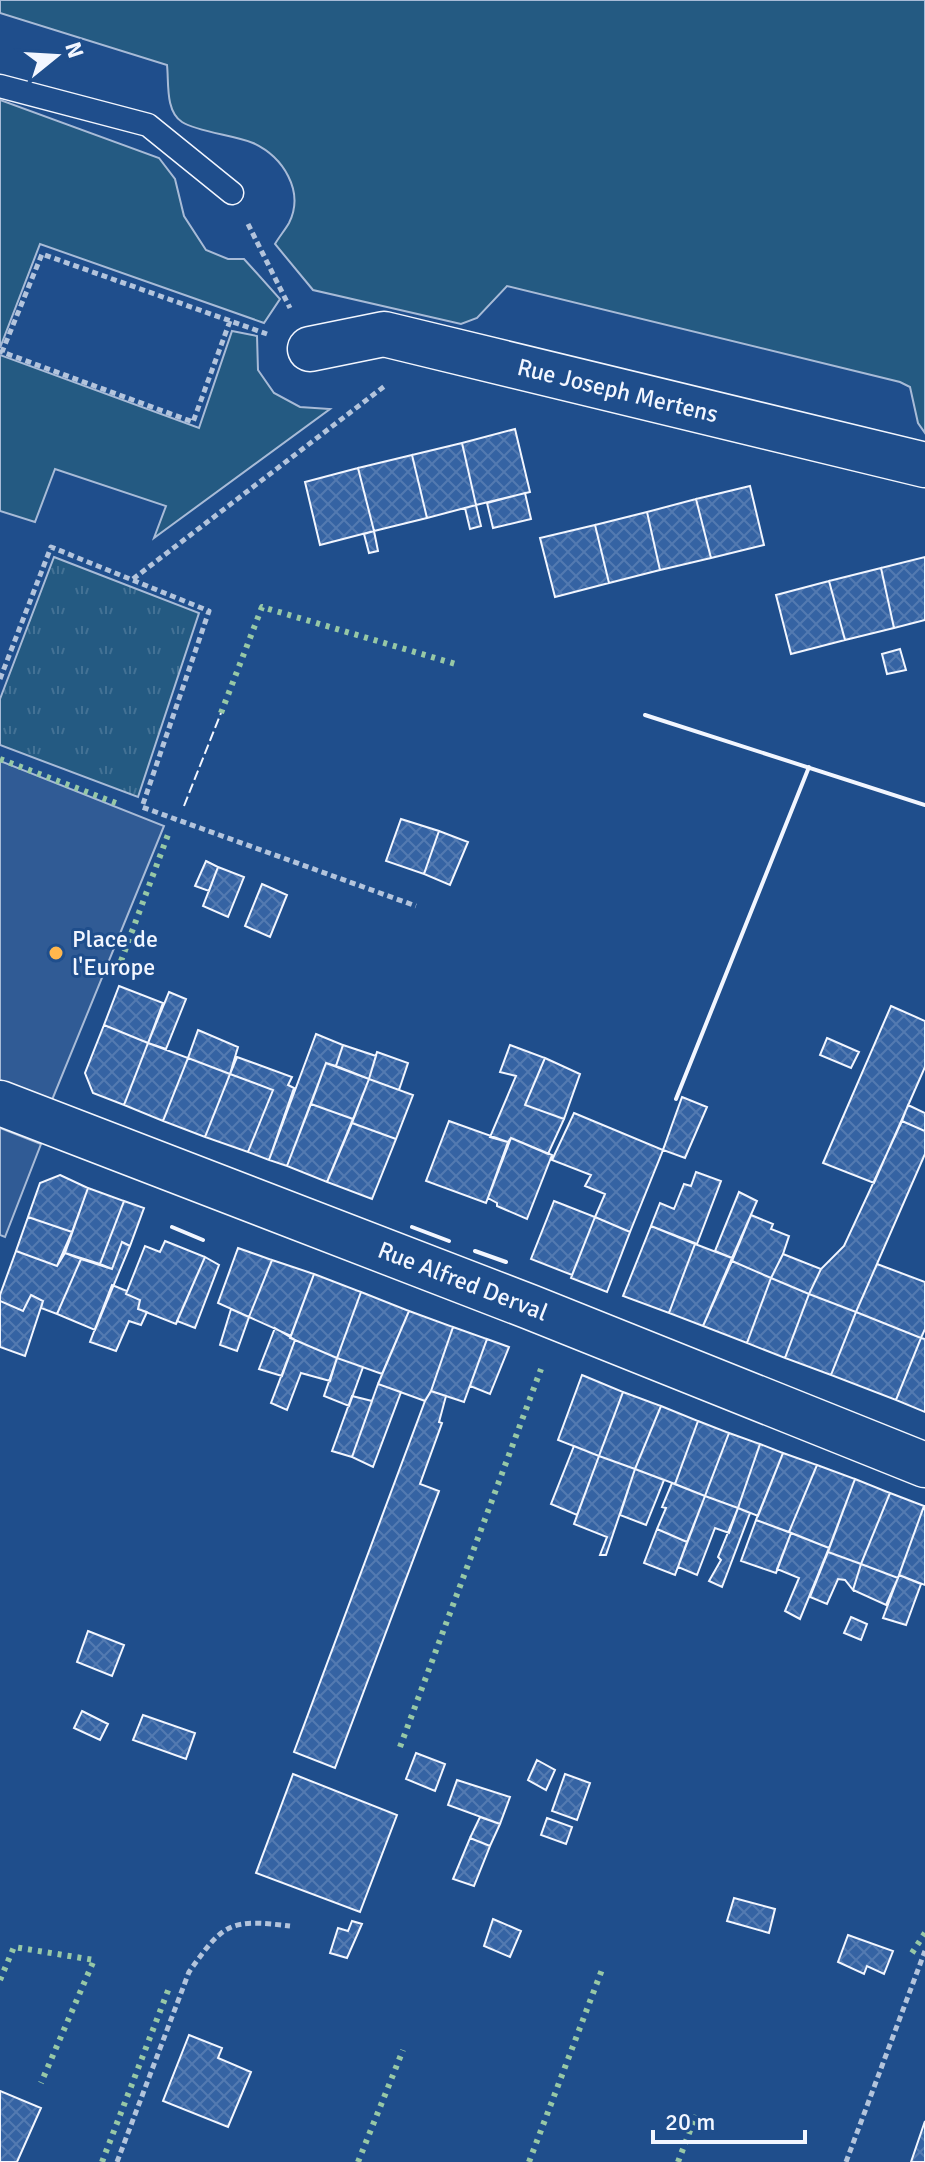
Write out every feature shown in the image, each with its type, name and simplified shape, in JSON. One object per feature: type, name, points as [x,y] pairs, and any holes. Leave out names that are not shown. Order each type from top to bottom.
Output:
[{"type":"street","name":"Rue Joseph Mertens","points":[[310,349],[384,334],[925,465]]},
{"type":"street","name":"Rue Alfred Derval","points":[[0,1103],[530,1307],[925,1465]]},
{"type":"lane","points":[[0,86],[148,125],[232,193]]},
{"type":"path","points":[[232,193],[310,349]]},
{"type":"path","points":[[230,321],[193,422],[2,352],[42,254],[310,349]]},
{"type":"path","points":[[133,579],[439,347]]},
{"type":"path","points":[[0,679],[51,547],[209,611],[142,807],[416,906]]},
{"type":"path","points":[[117,2162],[189,1972],[206,1948],[217,1935],[235,1925],[252,1921],[290,1926]]},
{"type":"path","points":[[846,2162],[925,1951]]},
{"type":"green space","points":[[0,0],[925,0],[925,433],[918,423],[910,387],[900,382],[507,286],[477,318],[461,324],[313,290],[275,244],[289,223],[294,199],[288,176],[274,157],[253,143],[182,122],[170,104],[167,65],[0,13]]},
{"type":"green space","points":[[0,100],[159,158],[175,179],[184,216],[206,250],[228,259],[244,259],[280,299],[264,323],[40,244],[0,348]]},
{"type":"green space","points":[[232,331],[257,336],[258,370],[274,393],[300,407],[330,409],[154,538],[166,506],[55,469],[35,522],[0,511],[0,355],[199,428]]},
{"type":"green space","points":[[54,557],[199,613],[138,797],[0,745],[0,699]]},
{"type":"shaded area","name":"Place de l'Europe","points":[[0,761],[164,826],[52,1100],[0,1080]]},
{"type":"shaded area","points":[[0,1128],[41,1144],[5,1237],[0,1235]]},
{"type":"building","points":[[515,429],[530,492],[476,505],[462,443]]},
{"type":"building","points":[[462,443],[476,505],[427,518],[412,455]]},
{"type":"building","points":[[412,455],[427,518],[374,531],[358,468]]},
{"type":"building","points":[[358,468],[374,531],[320,545],[305,482]]},
{"type":"building","points":[[750,486],[764,545],[711,558],[696,499]]},
{"type":"building","points":[[525,493],[531,519],[493,528],[487,503]]},
{"type":"building","points":[[696,499],[711,558],[660,570],[647,512]]},
{"type":"building","points":[[476,505],[481,526],[470,529],[465,508]]},
{"type":"building","points":[[647,512],[660,570],[609,583],[595,525]]},
{"type":"building","points":[[595,525],[609,583],[555,597],[540,538]]},
{"type":"building","points":[[374,531],[378,551],[369,553],[364,534]]},
{"type":"building","points":[[925,557],[925,620],[894,628],[881,568]]},
{"type":"building","points":[[881,568],[894,628],[845,640],[829,581]]},
{"type":"building","points":[[829,581],[845,640],[791,654],[776,595]]},
{"type":"building","points":[[900,649],[906,670],[887,674],[882,654]]},
{"type":"building","points":[[401,819],[439,831],[424,874],[386,861]]},
{"type":"building","points":[[439,831],[468,842],[450,885],[424,874]]},
{"type":"building","points":[[206,861],[218,867],[209,891],[195,886]]},
{"type":"building","points":[[218,867],[244,877],[228,917],[203,906]]},
{"type":"building","points":[[262,884],[287,895],[270,937],[245,926]]},
{"type":"building","points":[[119,986],[163,1003],[148,1043],[104,1025]]},
{"type":"building","points":[[169,992],[186,999],[166,1049],[148,1043]]},
{"type":"building","points":[[891,1006],[925,1021],[925,1067],[874,1183],[823,1163]]},
{"type":"building","points":[[104,1025],[148,1043],[124,1105],[93,1093],[85,1073]]},
{"type":"building","points":[[198,1030],[238,1047],[230,1074],[188,1058]]},
{"type":"building","points":[[316,1034],[343,1045],[336,1066],[326,1063],[287,1166],[269,1160]]},
{"type":"building","points":[[827,1038],[859,1052],[851,1068],[820,1055]]},
{"type":"building","points":[[148,1043],[188,1058],[163,1121],[124,1105]]},
{"type":"building","points":[[343,1045],[376,1056],[369,1079],[336,1066]]},
{"type":"building","points":[[510,1045],[545,1058],[525,1105],[564,1119],[548,1154],[511,1138],[508,1142],[490,1137],[516,1076],[500,1072]]},
{"type":"building","points":[[377,1052],[408,1063],[399,1090],[369,1079]]},
{"type":"building","points":[[237,1057],[292,1077],[288,1085],[294,1088],[269,1160],[248,1152],[273,1090],[230,1074]]},
{"type":"building","points":[[188,1058],[230,1074],[205,1137],[163,1121]]},
{"type":"building","points":[[545,1058],[580,1074],[564,1119],[525,1105]]},
{"type":"building","points":[[326,1063],[369,1079],[353,1119],[311,1104]]},
{"type":"building","points":[[230,1074],[273,1090],[248,1152],[205,1137]]},
{"type":"building","points":[[369,1079],[413,1095],[396,1139],[352,1123]]},
{"type":"building","points":[[682,1097],[707,1107],[685,1158],[663,1150]]},
{"type":"building","points":[[311,1104],[353,1119],[327,1182],[287,1166]]},
{"type":"building","points":[[908,1105],[925,1113],[925,1131],[902,1121]]},
{"type":"building","points":[[574,1113],[663,1150],[630,1232],[595,1217],[605,1194],[585,1186],[591,1175],[552,1160]]},
{"type":"building","points":[[449,1121],[508,1142],[486,1203],[426,1181]]},
{"type":"building","points":[[902,1121],[925,1131],[925,1154],[856,1312],[809,1294],[821,1269],[844,1246]]},
{"type":"building","points":[[352,1123],[396,1139],[372,1199],[327,1182]]},
{"type":"building","points":[[511,1138],[552,1155],[527,1219],[497,1206],[488,1198]]},
{"type":"building","points":[[696,1172],[721,1181],[697,1244],[651,1226],[660,1203],[674,1209],[684,1184],[691,1186]]},
{"type":"building","points":[[60,1175],[88,1188],[72,1232],[28,1217],[40,1183]]},
{"type":"building","points":[[88,1188],[124,1201],[100,1264],[65,1253]]},
{"type":"building","points":[[739,1192],[757,1201],[732,1258],[715,1251]]},
{"type":"building","points":[[124,1201],[144,1208],[130,1246],[122,1242],[112,1269],[100,1264]]},
{"type":"building","points":[[554,1201],[595,1217],[572,1275],[531,1259]]},
{"type":"building","points":[[751,1215],[773,1224],[771,1229],[789,1236],[771,1278],[732,1261]]},
{"type":"building","points":[[28,1217],[72,1232],[57,1266],[16,1251]]},
{"type":"building","points":[[595,1217],[630,1232],[607,1292],[571,1278]]},
{"type":"building","points":[[651,1226],[695,1244],[669,1313],[623,1296]]},
{"type":"building","points":[[165,1241],[205,1257],[176,1324],[138,1309],[140,1300],[126,1294],[145,1246],[160,1252]]},
{"type":"building","points":[[122,1242],[130,1246],[95,1330],[57,1314],[81,1259],[112,1269]]},
{"type":"building","points":[[695,1244],[732,1258],[703,1326],[669,1313]]},
{"type":"building","points":[[238,1248],[272,1260],[249,1317],[218,1303]]},
{"type":"building","points":[[16,1251],[57,1266],[65,1253],[81,1259],[57,1314],[41,1308],[43,1301],[31,1295],[23,1311],[0,1301]]},
{"type":"building","points":[[783,1254],[821,1269],[809,1294],[771,1278]]},
{"type":"building","points":[[205,1257],[219,1265],[195,1328],[177,1321]]},
{"type":"building","points":[[272,1260],[314,1274],[291,1336],[249,1317]]},
{"type":"building","points":[[732,1261],[771,1278],[747,1343],[703,1326]]},
{"type":"building","points":[[877,1264],[925,1282],[925,1329],[921,1338],[856,1312]]},
{"type":"building","points":[[314,1274],[361,1292],[337,1358],[290,1338]]},
{"type":"building","points":[[771,1278],[809,1294],[785,1358],[747,1343]]},
{"type":"building","points":[[112,1285],[140,1300],[138,1309],[147,1312],[141,1325],[129,1321],[116,1351],[90,1342]]},
{"type":"building","points":[[361,1292],[409,1311],[382,1374],[337,1358]]},
{"type":"building","points":[[809,1294],[856,1312],[831,1375],[785,1358]]},
{"type":"building","points":[[31,1295],[43,1301],[25,1356],[0,1347],[0,1301],[23,1311]]},
{"type":"building","points":[[231,1309],[249,1317],[237,1351],[220,1345]]},
{"type":"building","points":[[409,1311],[453,1327],[425,1401],[378,1384]]},
{"type":"building","points":[[856,1312],[921,1338],[896,1400],[831,1375]]},
{"type":"building","points":[[453,1327],[487,1339],[464,1402],[431,1391]]},
{"type":"building","points":[[275,1328],[295,1340],[282,1376],[259,1369]]},
{"type":"building","points":[[921,1338],[925,1339],[925,1412],[896,1400]]},
{"type":"building","points":[[487,1339],[509,1347],[490,1394],[470,1386]]},
{"type":"building","points":[[295,1340],[337,1358],[330,1381],[301,1373],[287,1410],[271,1403]]},
{"type":"building","points":[[337,1358],[363,1367],[349,1406],[324,1396]]},
{"type":"building","points":[[582,1375],[623,1392],[599,1456],[558,1440]]},
{"type":"building","points":[[378,1384],[401,1392],[373,1467],[352,1457]]},
{"type":"building","points":[[431,1391],[446,1396],[439,1422],[442,1423],[420,1484],[439,1491],[335,1768],[294,1752]]},
{"type":"building","points":[[623,1392],[661,1406],[635,1469],[599,1456]]},
{"type":"building","points":[[352,1396],[372,1401],[352,1457],[332,1451]]},
{"type":"building","points":[[661,1406],[698,1421],[675,1484],[635,1469]]},
{"type":"building","points":[[698,1421],[729,1433],[705,1496],[675,1484]]},
{"type":"building","points":[[729,1433],[760,1444],[738,1508],[705,1496]]},
{"type":"building","points":[[760,1444],[783,1453],[758,1516],[738,1508]]},
{"type":"building","points":[[574,1446],[599,1456],[577,1515],[551,1504]]},
{"type":"building","points":[[783,1453],[817,1465],[789,1532],[756,1520]]},
{"type":"building","points":[[599,1456],[635,1469],[606,1555],[600,1555],[607,1537],[574,1524]]},
{"type":"building","points":[[817,1465],[855,1479],[829,1548],[789,1532]]},
{"type":"building","points":[[635,1469],[664,1480],[646,1525],[620,1515]]},
{"type":"building","points":[[855,1479],[890,1493],[861,1564],[828,1552]]},
{"type":"building","points":[[672,1483],[705,1496],[687,1542],[657,1529]]},
{"type":"building","points":[[890,1493],[924,1506],[898,1578],[861,1564]]},
{"type":"building","points":[[705,1496],[738,1508],[729,1533],[715,1528],[697,1575],[678,1567]]},
{"type":"building","points":[[925,1506],[925,1585],[899,1575]]},
{"type":"building","points":[[738,1508],[750,1513],[722,1587],[709,1581],[721,1560],[718,1557]]},
{"type":"building","points":[[756,1520],[791,1533],[776,1573],[741,1561]]},
{"type":"building","points":[[657,1529],[687,1542],[675,1575],[644,1563]]},
{"type":"building","points":[[791,1533],[829,1548],[800,1619],[785,1611],[799,1578],[777,1569]]},
{"type":"building","points":[[828,1552],[861,1564],[853,1590],[845,1580],[838,1579],[827,1604],[810,1597]]},
{"type":"building","points":[[861,1564],[898,1578],[886,1605],[853,1590]]},
{"type":"building","points":[[899,1575],[921,1584],[906,1625],[883,1618]]},
{"type":"building","points":[[851,1617],[867,1624],[861,1640],[844,1633]]},
{"type":"building","points":[[88,1631],[124,1645],[112,1676],[77,1662]]},
{"type":"building","points":[[82,1711],[108,1724],[100,1740],[74,1728]]},
{"type":"building","points":[[143,1715],[195,1733],[186,1759],[133,1740]]},
{"type":"building","points":[[416,1753],[445,1764],[435,1791],[406,1779]]},
{"type":"building","points":[[537,1760],[555,1770],[546,1790],[528,1780]]},
{"type":"building","points":[[293,1774],[397,1815],[360,1912],[256,1873]]},
{"type":"building","points":[[565,1774],[590,1783],[577,1820],[552,1811]]},
{"type":"building","points":[[457,1780],[510,1797],[500,1824],[448,1805]]},
{"type":"building","points":[[480,1817],[500,1824],[490,1846],[470,1838]]},
{"type":"building","points":[[547,1818],[572,1827],[566,1844],[541,1835]]},
{"type":"building","points":[[470,1838],[490,1846],[474,1886],[453,1879]]},
{"type":"building","points":[[734,1898],[775,1909],[769,1933],[727,1921]]},
{"type":"building","points":[[493,1919],[521,1931],[510,1957],[484,1946]]},
{"type":"building","points":[[352,1921],[362,1924],[347,1958],[330,1953],[338,1928],[348,1931]]},
{"type":"building","points":[[848,1935],[893,1951],[884,1974],[867,1966],[864,1974],[838,1962]]},
{"type":"building","points":[[189,2035],[222,2048],[218,2058],[251,2072],[228,2127],[163,2101]]},
{"type":"building","points":[[0,2091],[41,2108],[17,2162],[0,2162]]},
{"type":"building","points":[[925,2121],[925,2162],[911,2162]]},
{"type":"hedge","points":[[221,713],[262,607],[459,665]]},
{"type":"hedge","points":[[0,759],[121,805]]},
{"type":"hedge","points":[[121,961],[169,832]]},
{"type":"hedge","points":[[400,1747],[541,1369]]},
{"type":"hedge","points":[[912,1953],[925,1933]]},
{"type":"hedge","points":[[0,1980],[14,1947],[94,1960],[41,2083]]},
{"type":"hedge","points":[[529,2162],[603,1967]]},
{"type":"hedge","points":[[102,2162],[169,1988]]},
{"type":"hedge","points":[[358,2162],[403,2050]]},
{"type":"hedge","points":[[678,2162],[696,2115]]},
{"type":"fence","points":[[184,806],[221,713]]},
{"type":"wall","points":[[645,715],[925,805]]},
{"type":"wall","points":[[676,1099],[809,767]]},
{"type":"wall","points":[[172,1227],[203,1240]]},
{"type":"wall","points":[[412,1227],[449,1241]]},
{"type":"wall","points":[[475,1251],[506,1262]]},
{"type":"place","name":"Place de l'Europe","points":[[56,953]]}]
